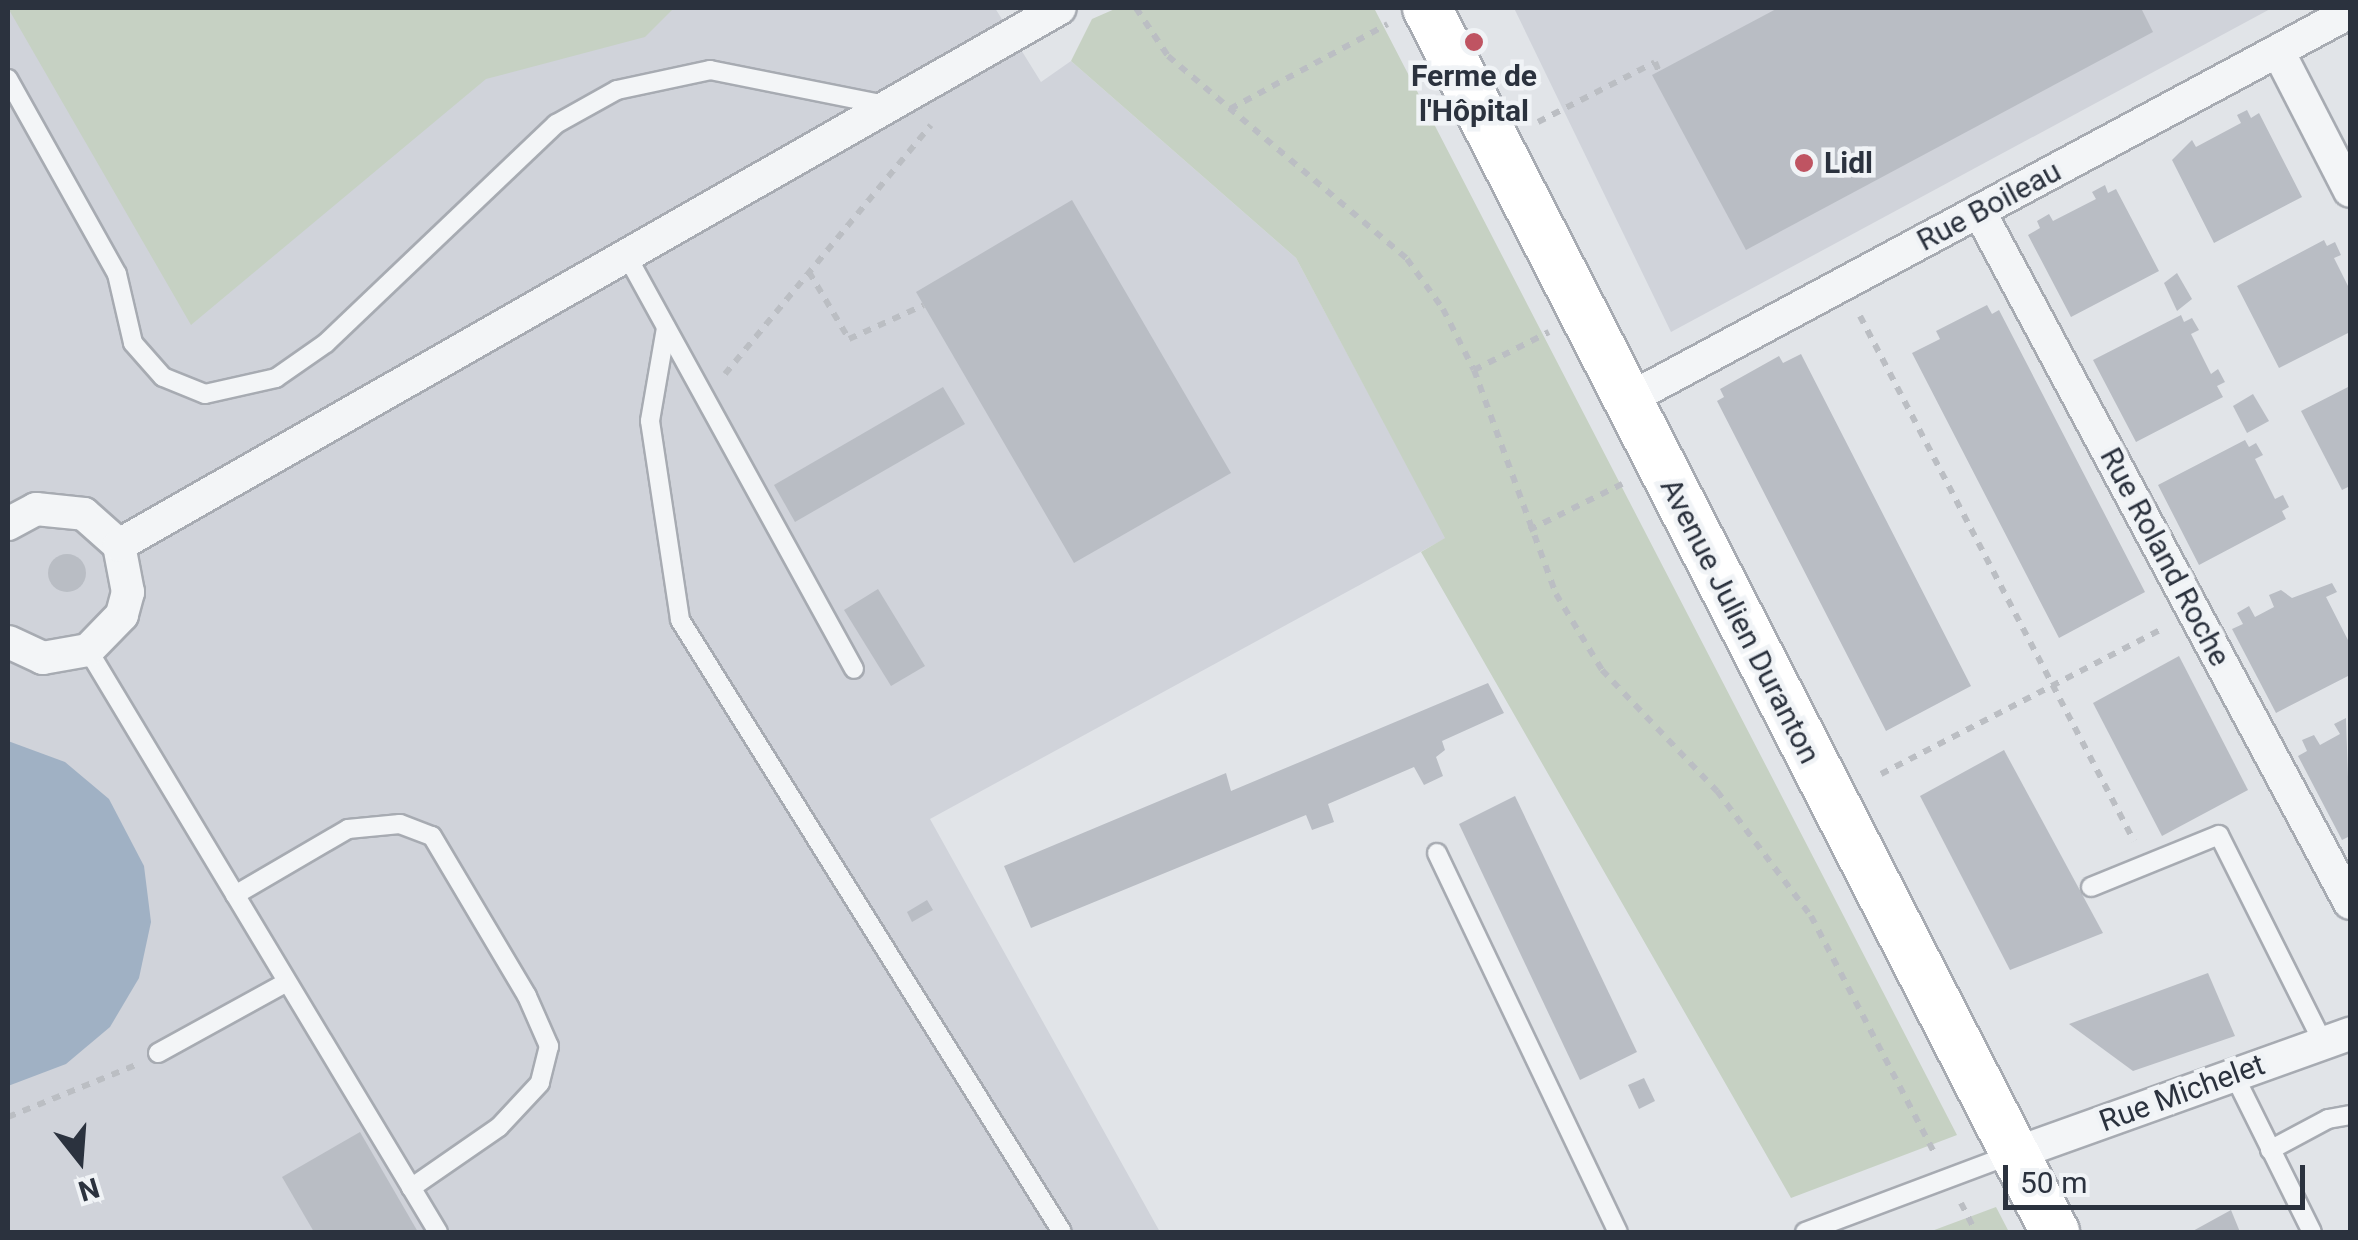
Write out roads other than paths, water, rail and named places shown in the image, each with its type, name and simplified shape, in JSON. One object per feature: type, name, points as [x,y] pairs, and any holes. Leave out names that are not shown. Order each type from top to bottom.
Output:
[{"type":"main road","name":"Avenue Julien Duranton","points":[[1414,12],[1627,400],[2056,1232]]},
{"type":"street","points":[[119,545],[1060,8]]},
{"type":"street","name":"Rue Boileau","points":[[1627,400],[2350,12]]},
{"type":"street","points":[[2278,51],[2350,191]]},
{"type":"street","name":"Rue Roland Roche","points":[[1979,211],[2350,903]]},
{"type":"street","points":[[8,642],[43,658],[88,650],[122,615],[128,592],[119,545],[94,520],[60,508],[10,517]]},
{"type":"street","name":"Rue Michelet","points":[[2014,1154],[2337,1038]]},
{"type":"lane","points":[[8,78],[117,274],[132,343],[164,377],[205,394],[276,378],[326,343],[556,124],[617,90],[710,70],[891,106]]},
{"type":"lane","points":[[627,256],[854,670]]},
{"type":"lane","points":[[666,328],[650,421],[680,620],[1062,1232]]},
{"type":"lane","points":[[88,650],[438,1232]]},
{"type":"lane","points":[[234,895],[348,829],[400,824],[432,836],[527,996],[548,1046],[540,1083],[499,1128],[411,1188]]},
{"type":"lane","points":[[2091,887],[2219,835],[2337,1038]]},
{"type":"lane","points":[[1438,853],[1618,1232]]},
{"type":"lane","points":[[158,1053],[287,982]]},
{"type":"lane","points":[[2234,1075],[2312,1232]]},
{"type":"lane","points":[[2270,1150],[2328,1119],[2350,1115]]},
{"type":"lane","points":[[1805,1232],[2014,1154]]},
{"type":"water","points":[[8,741],[65,762],[109,799],[144,866],[151,922],[139,978],[110,1027],[66,1064],[8,1086]]},
{"type":"place","name":"Ferme de l'Hôpital","points":[[1474,42]]},
{"type":"place","name":"Lidl","points":[[1804,163]]}]
